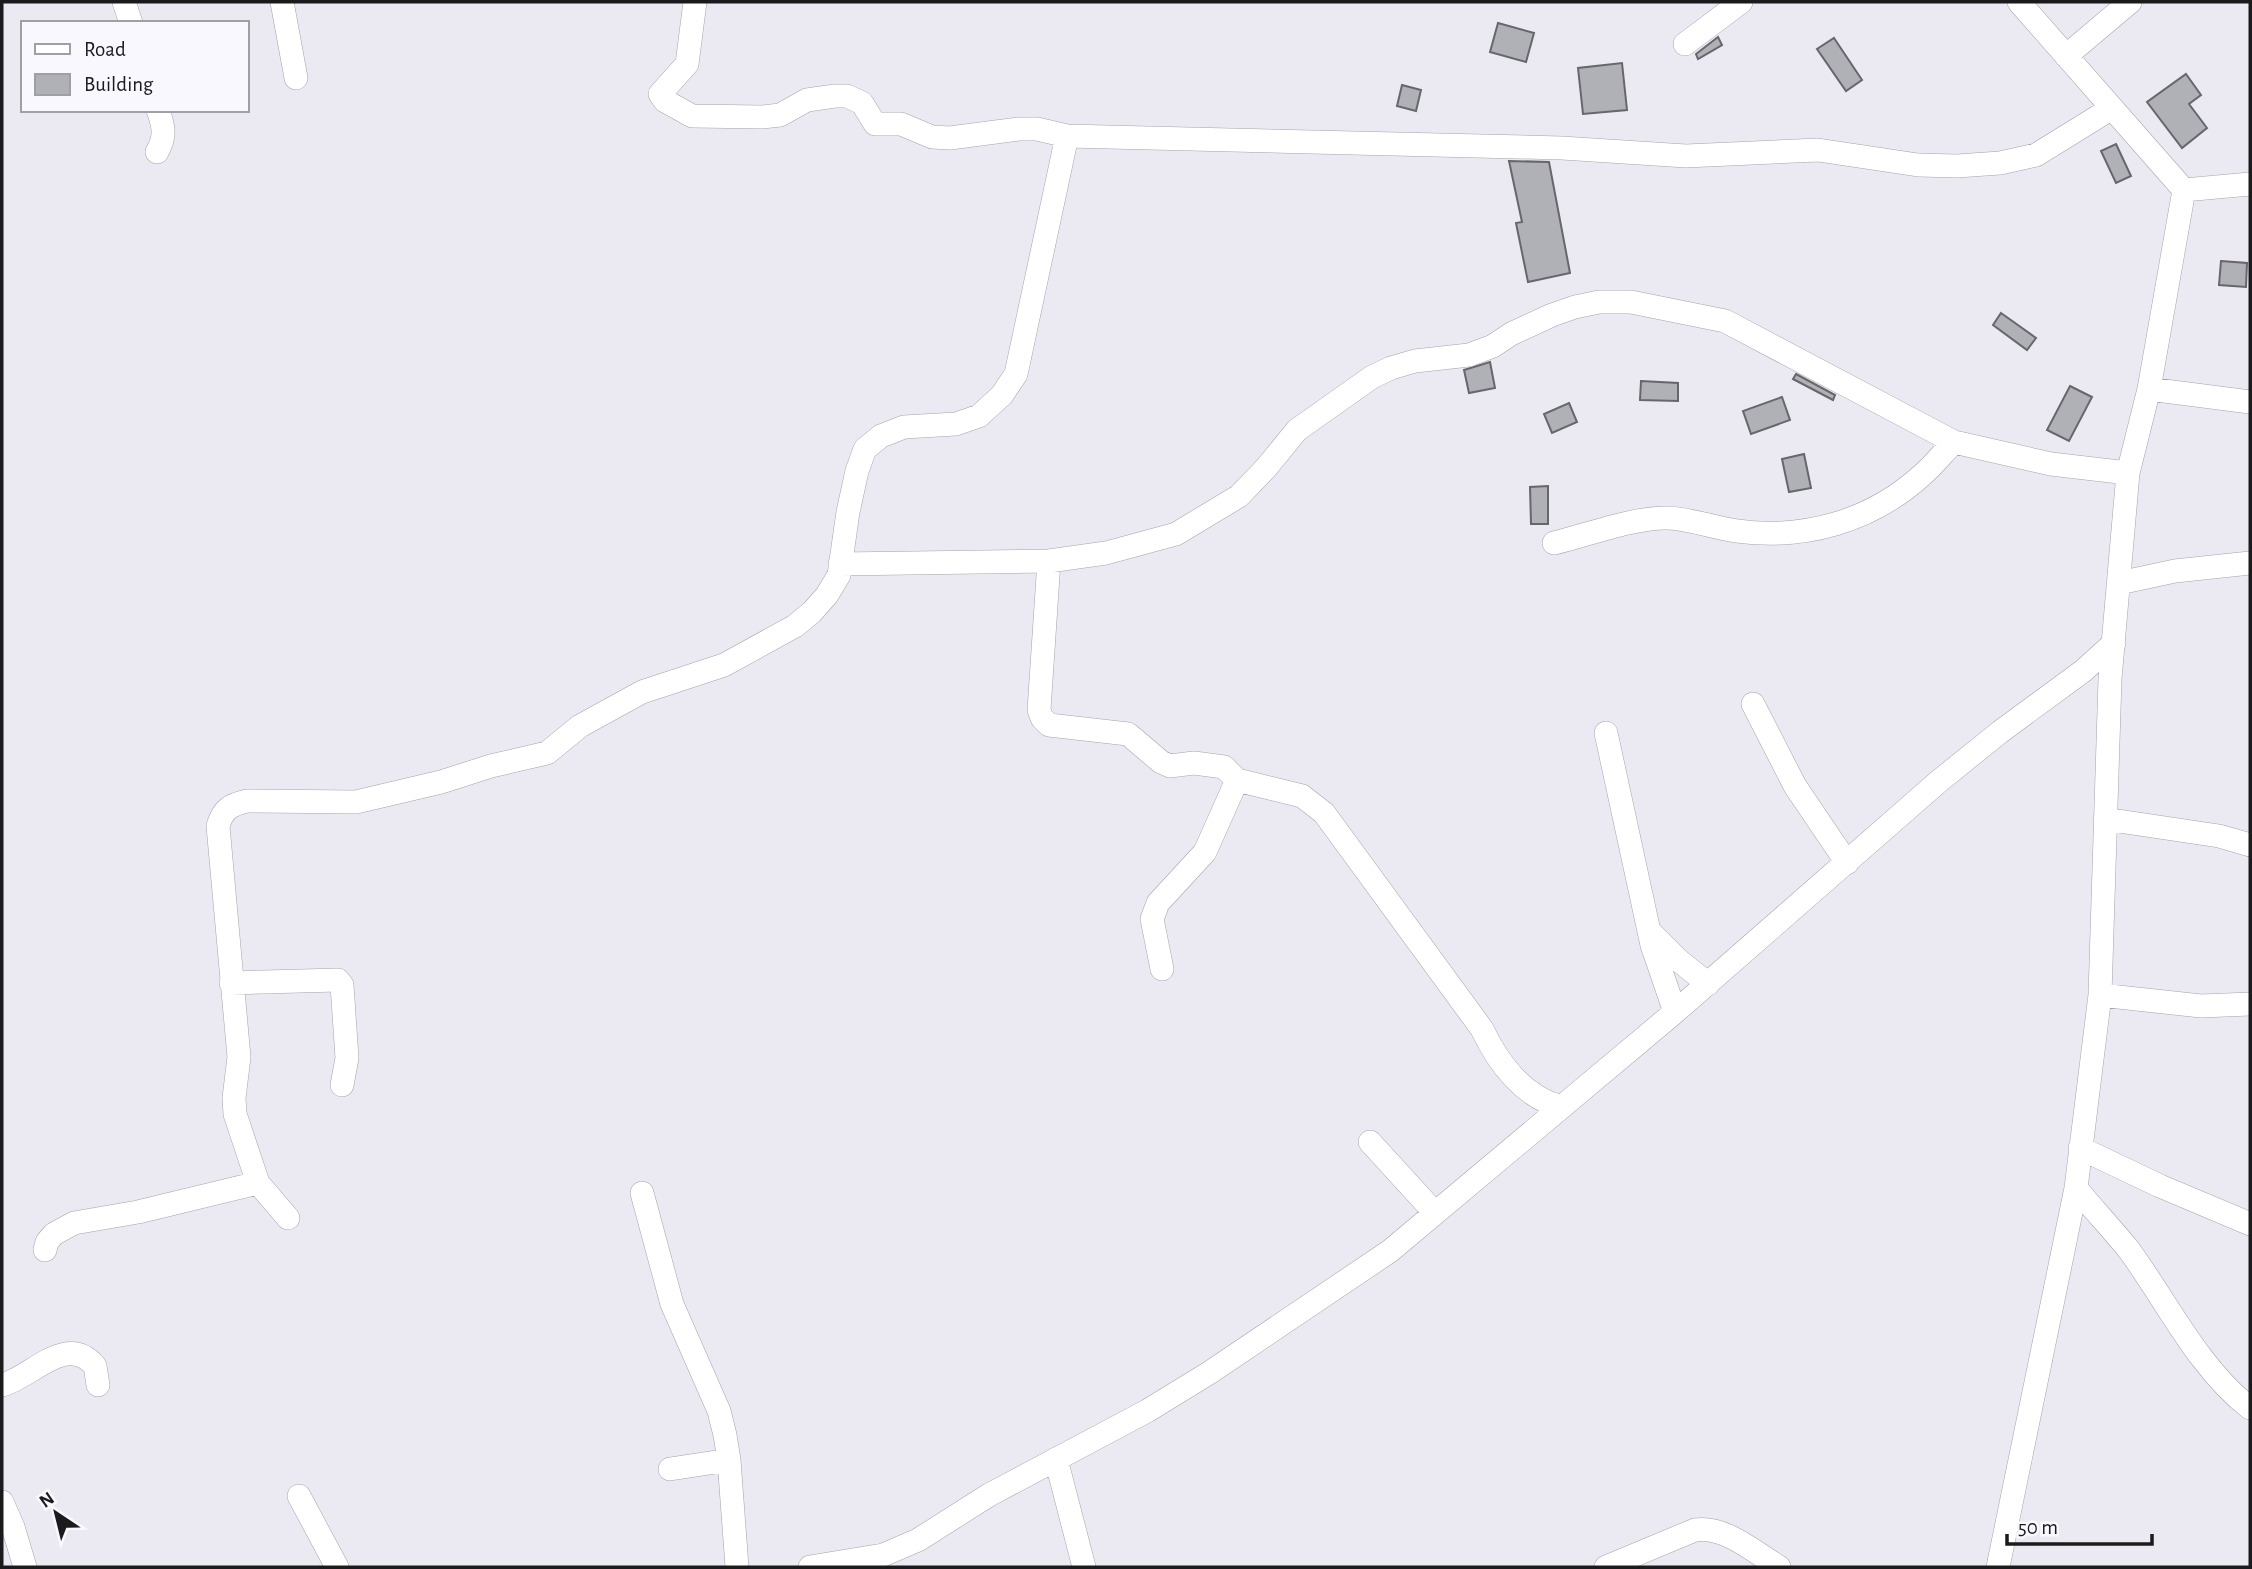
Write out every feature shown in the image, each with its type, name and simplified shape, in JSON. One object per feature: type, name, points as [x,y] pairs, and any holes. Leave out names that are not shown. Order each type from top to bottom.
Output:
[{"type":"street","points":[[124,2],[130,21]]},
{"type":"street","points":[[282,2],[296,78]]},
{"type":"street","points":[[695,2],[687,64],[660,94],[665,101],[685,114],[701,117],[772,116],[807,100],[835,96],[855,98],[862,103],[875,124],[901,124],[932,137],[950,138],[1037,129],[1067,136],[1562,148],[1686,156],[1818,150],[1918,165],[1957,166],[2000,163],[2036,155],[2112,108]]},
{"type":"street","points":[[1685,44],[1741,2]]},
{"type":"street","points":[[2019,2],[2184,190]]},
{"type":"street","points":[[2066,56],[2130,2]]},
{"type":"street","points":[[157,152],[164,140],[159,112]]},
{"type":"street","points":[[288,1217],[258,1183],[235,1114],[234,1098],[239,1057],[218,826],[222,813],[231,805],[247,801],[356,802],[547,753],[580,726],[642,692],[724,666],[795,626],[827,595],[839,575],[848,512],[865,449],[881,436],[904,427],[956,425],[979,416],[1002,395],[1016,374],[1067,136]]},
{"type":"street","points":[[2184,190],[2250,184]]},
{"type":"street","points":[[1998,1567],[2076,1188],[2100,995],[2110,679],[2128,473],[2149,388],[2184,190]]},
{"type":"street","points":[[840,564],[1049,561],[1107,553],[1175,534],[1197,523],[1245,490],[1304,424],[1381,372],[1415,361],[1469,355],[1493,346],[1511,334],[1552,315],[1599,303],[1632,302],[1725,321],[1954,442],[2051,464],[2128,473]]},
{"type":"street","points":[[2149,388],[2250,402]]},
{"type":"street","points":[[1554,543],[1614,527],[1667,518],[1737,531],[1785,534],[1833,526],[1902,492],[1922,476],[1954,442]]},
{"type":"street","points":[[1049,561],[1039,710],[1042,718],[1049,724],[1128,734],[1161,762],[1170,766],[1194,764],[1224,767],[1237,780],[1302,796],[1324,813],[1482,1029],[1495,1055],[1531,1092],[1547,1104],[1562,1107]]},
{"type":"street","points":[[2119,583],[2175,571],[2250,563]]},
{"type":"street","points":[[810,1567],[884,1561],[989,1495],[1147,1411],[1209,1373],[1390,1251],[1675,1012],[2000,732],[2064,685],[2114,643]]},
{"type":"street","points":[[1753,705],[1795,786],[1847,863]]},
{"type":"street","points":[[1606,733],[1656,962],[1675,1012]]},
{"type":"street","points":[[1162,969],[1152,919],[1153,911],[1205,852],[1237,780]]},
{"type":"street","points":[[2105,819],[2219,836],[2250,845]]},
{"type":"street","points":[[1650,932],[1707,984]]},
{"type":"street","points":[[231,983],[338,980],[342,985],[347,1058],[342,1085]]},
{"type":"street","points":[[2100,995],[2201,1006],[2250,1004]]},
{"type":"street","points":[[1370,1142],[1436,1213]]},
{"type":"street","points":[[2080,1148],[2250,1224]]},
{"type":"street","points":[[46,1250],[47,1241],[54,1234],[74,1223],[138,1212],[258,1183]]},
{"type":"street","points":[[2076,1188],[2128,1249],[2230,1392],[2250,1408]]},
{"type":"street","points":[[642,1194],[672,1304],[719,1411],[729,1460],[737,1567]]},
{"type":"street","points":[[2,1385],[21,1378],[50,1359],[71,1353],[90,1360],[95,1366],[98,1385]]},
{"type":"street","points":[[1056,1459],[1084,1567]]},
{"type":"street","points":[[670,1469],[729,1460]]},
{"type":"street","points":[[299,1496],[337,1567]]},
{"type":"street","points":[[2,1502],[25,1567]]},
{"type":"street","points":[[1606,1567],[1695,1530],[1709,1528],[1729,1536],[1779,1567]]},
{"type":"building","points":[[1498,23],[1534,33],[1526,62],[1490,52]]},
{"type":"building","points":[[1718,37],[1722,45],[1698,59],[1696,54]]},
{"type":"building","points":[[1834,38],[1862,80],[1846,91],[1817,49]]},
{"type":"building","points":[[1622,63],[1627,110],[1583,114],[1578,68]]},
{"type":"building","points":[[2186,74],[2201,95],[2189,104],[2207,128],[2182,148],[2147,102]]},
{"type":"building","points":[[1402,85],[1421,90],[1416,111],[1397,106]]},
{"type":"building","points":[[2116,144],[2131,176],[2116,183],[2101,151]]},
{"type":"building","points":[[1509,161],[1549,162],[1570,273],[1528,282],[1516,223],[1522,222]]},
{"type":"building","points":[[2221,261],[2247,263],[2246,287],[2219,285]]},
{"type":"building","points":[[2001,313],[2036,338],[2027,350],[1993,325]]},
{"type":"building","points":[[1490,362],[1495,388],[1469,393],[1464,370]]},
{"type":"building","points":[[1796,374],[1835,395],[1833,400],[1793,379]]},
{"type":"building","points":[[1641,381],[1678,383],[1678,401],[1640,400]]},
{"type":"building","points":[[2070,386],[2092,397],[2069,441],[2047,430]]},
{"type":"building","points":[[1782,397],[1790,420],[1751,434],[1743,411]]},
{"type":"building","points":[[1569,403],[1577,422],[1552,433],[1544,414]]},
{"type":"building","points":[[1804,454],[1811,488],[1789,492],[1782,459]]},
{"type":"building","points":[[1548,486],[1548,524],[1531,524],[1530,487]]}]
